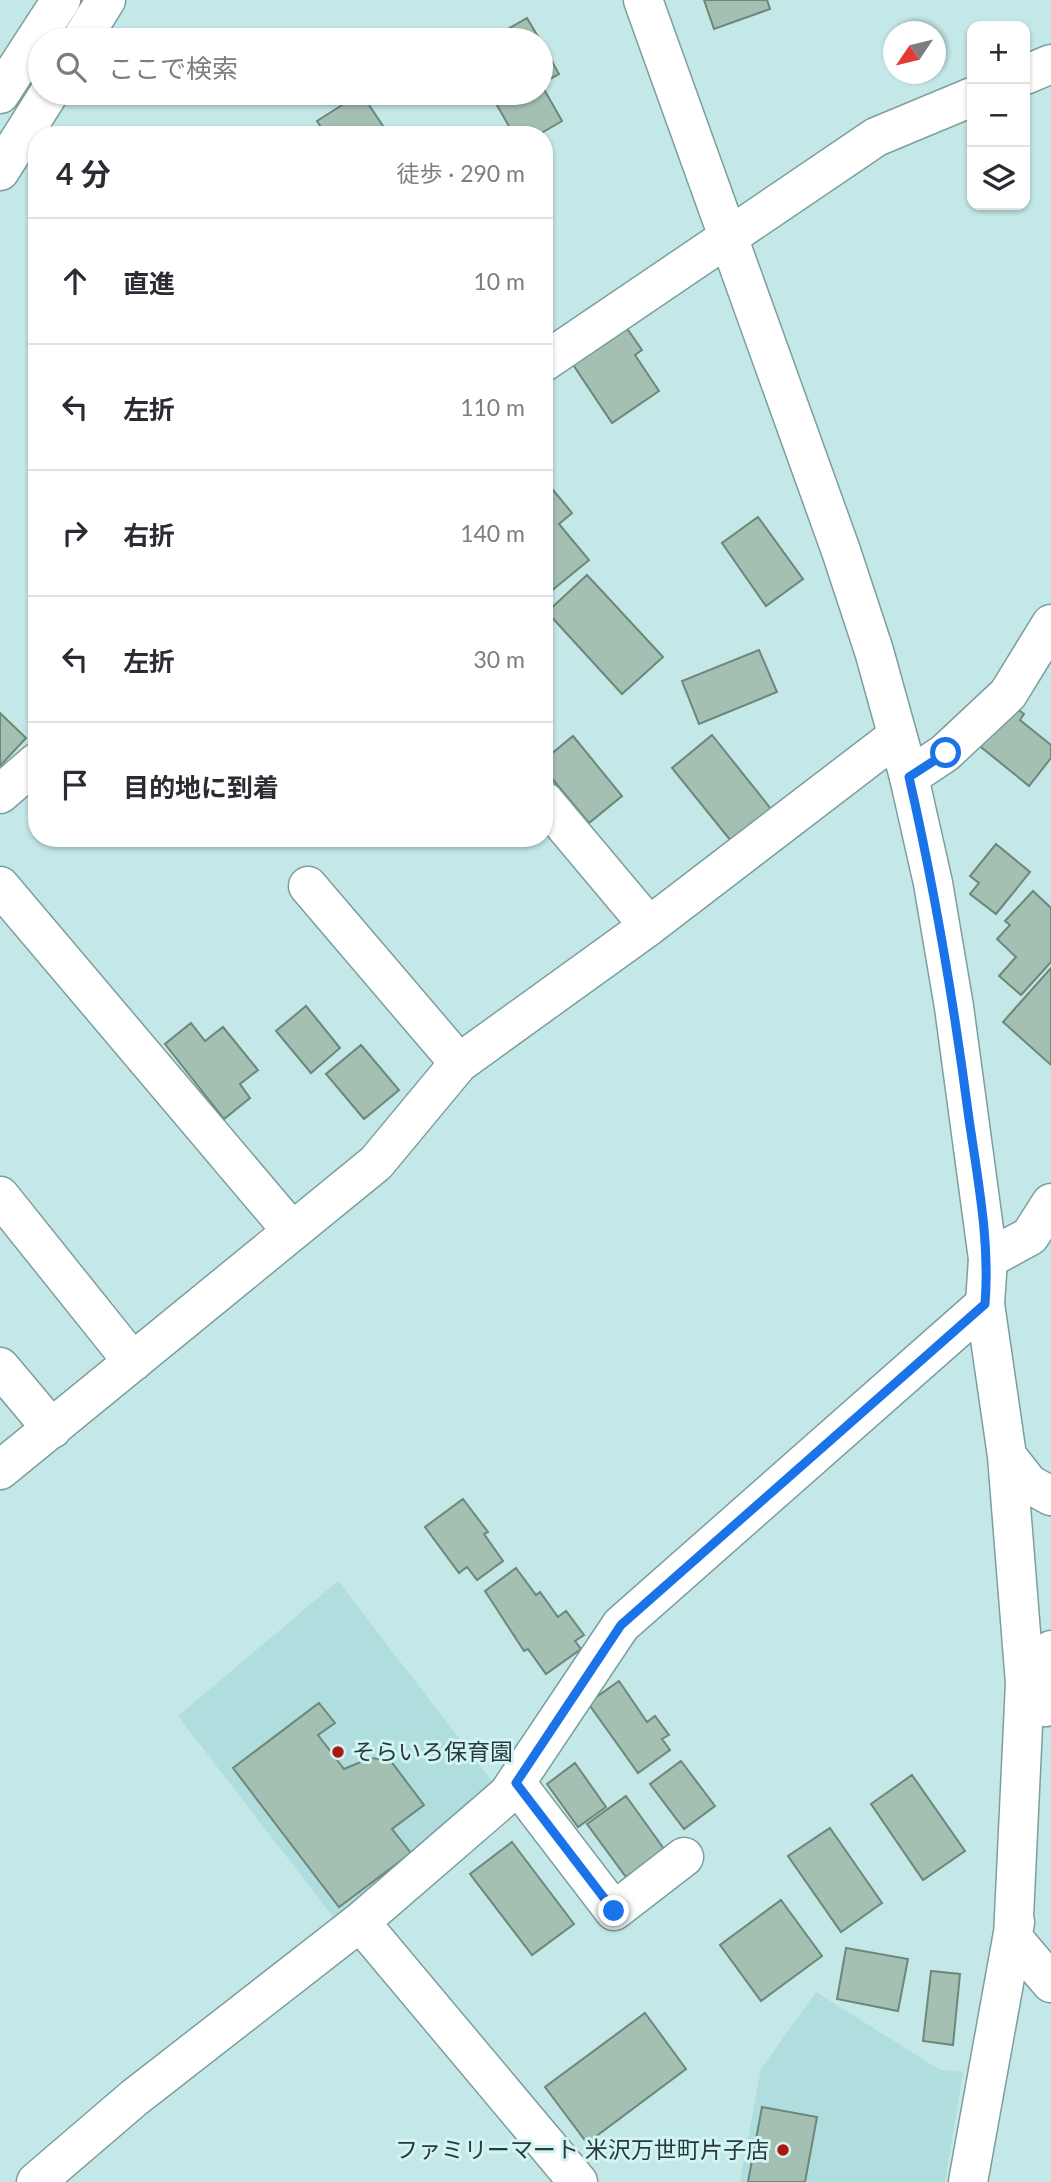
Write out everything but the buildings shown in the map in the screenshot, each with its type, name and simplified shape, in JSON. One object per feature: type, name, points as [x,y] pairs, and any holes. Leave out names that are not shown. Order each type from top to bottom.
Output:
[{"type":"main road","points":[[43,28],[61,0]]},
{"type":"main road","points":[[88,28],[106,0]]},
{"type":"main road","points":[[643,0],[841,551],[874,651],[909,777],[933,883],[954,1007],[988,1259],[985,1304],[1007,1456],[1025,1683],[1013,1938],[1051,1983]]},
{"type":"main road","points":[[0,94],[28,51]]},
{"type":"main road","points":[[1030,73],[1051,64]]},
{"type":"main road","points":[[553,356],[876,136],[967,99]]},
{"type":"main road","points":[[28,126],[41,105]]},
{"type":"main road","points":[[0,171],[28,126]]},
{"type":"main road","points":[[909,777],[946,753],[1008,694],[1051,624]]},
{"type":"main road","points":[[0,1470],[376,1163],[459,1063],[649,926],[897,736]]},
{"type":"main road","points":[[0,794],[28,770]]},
{"type":"main road","points":[[553,812],[649,926]]},
{"type":"main road","points":[[0,886],[292,1231]]},
{"type":"main road","points":[[308,886],[459,1063]]},
{"type":"main road","points":[[0,1196],[133,1362]]},
{"type":"main road","points":[[988,1259],[1030,1236],[1051,1203]]},
{"type":"main road","points":[[36,2182],[134,2098],[360,1923],[508,1794],[621,1625],[985,1304]]},
{"type":"main road","points":[[0,1367],[52,1429]]},
{"type":"main road","points":[[1007,1456],[1029,1484],[1051,1496]]},
{"type":"main road","points":[[968,2182],[1013,1938],[1045,1733],[1051,1650]]},
{"type":"main road","points":[[516,1783],[614,1911],[684,1857]]},
{"type":"main road","points":[[360,1923],[578,2182]]},
{"type":"shaded area","name":"そらいろ保育園","points":[[338,1581],[498,1789],[334,1918],[178,1716]]},
{"type":"shaded area","points":[[816,1992],[940,2070],[963,2072],[945,2182],[740,2182],[761,2069]]},
{"type":"place","name":"そらいろ保育園","points":[[338,1752]]},
{"type":"place","name":"ファミリーマート 米沢万世町片子店","points":[[783,2150]]},
{"type":"route","points":[[614,1911],[516,1783],[621,1625],[985,1304],[988,1259],[954,1007],[933,883],[909,777],[946,753]]}]
